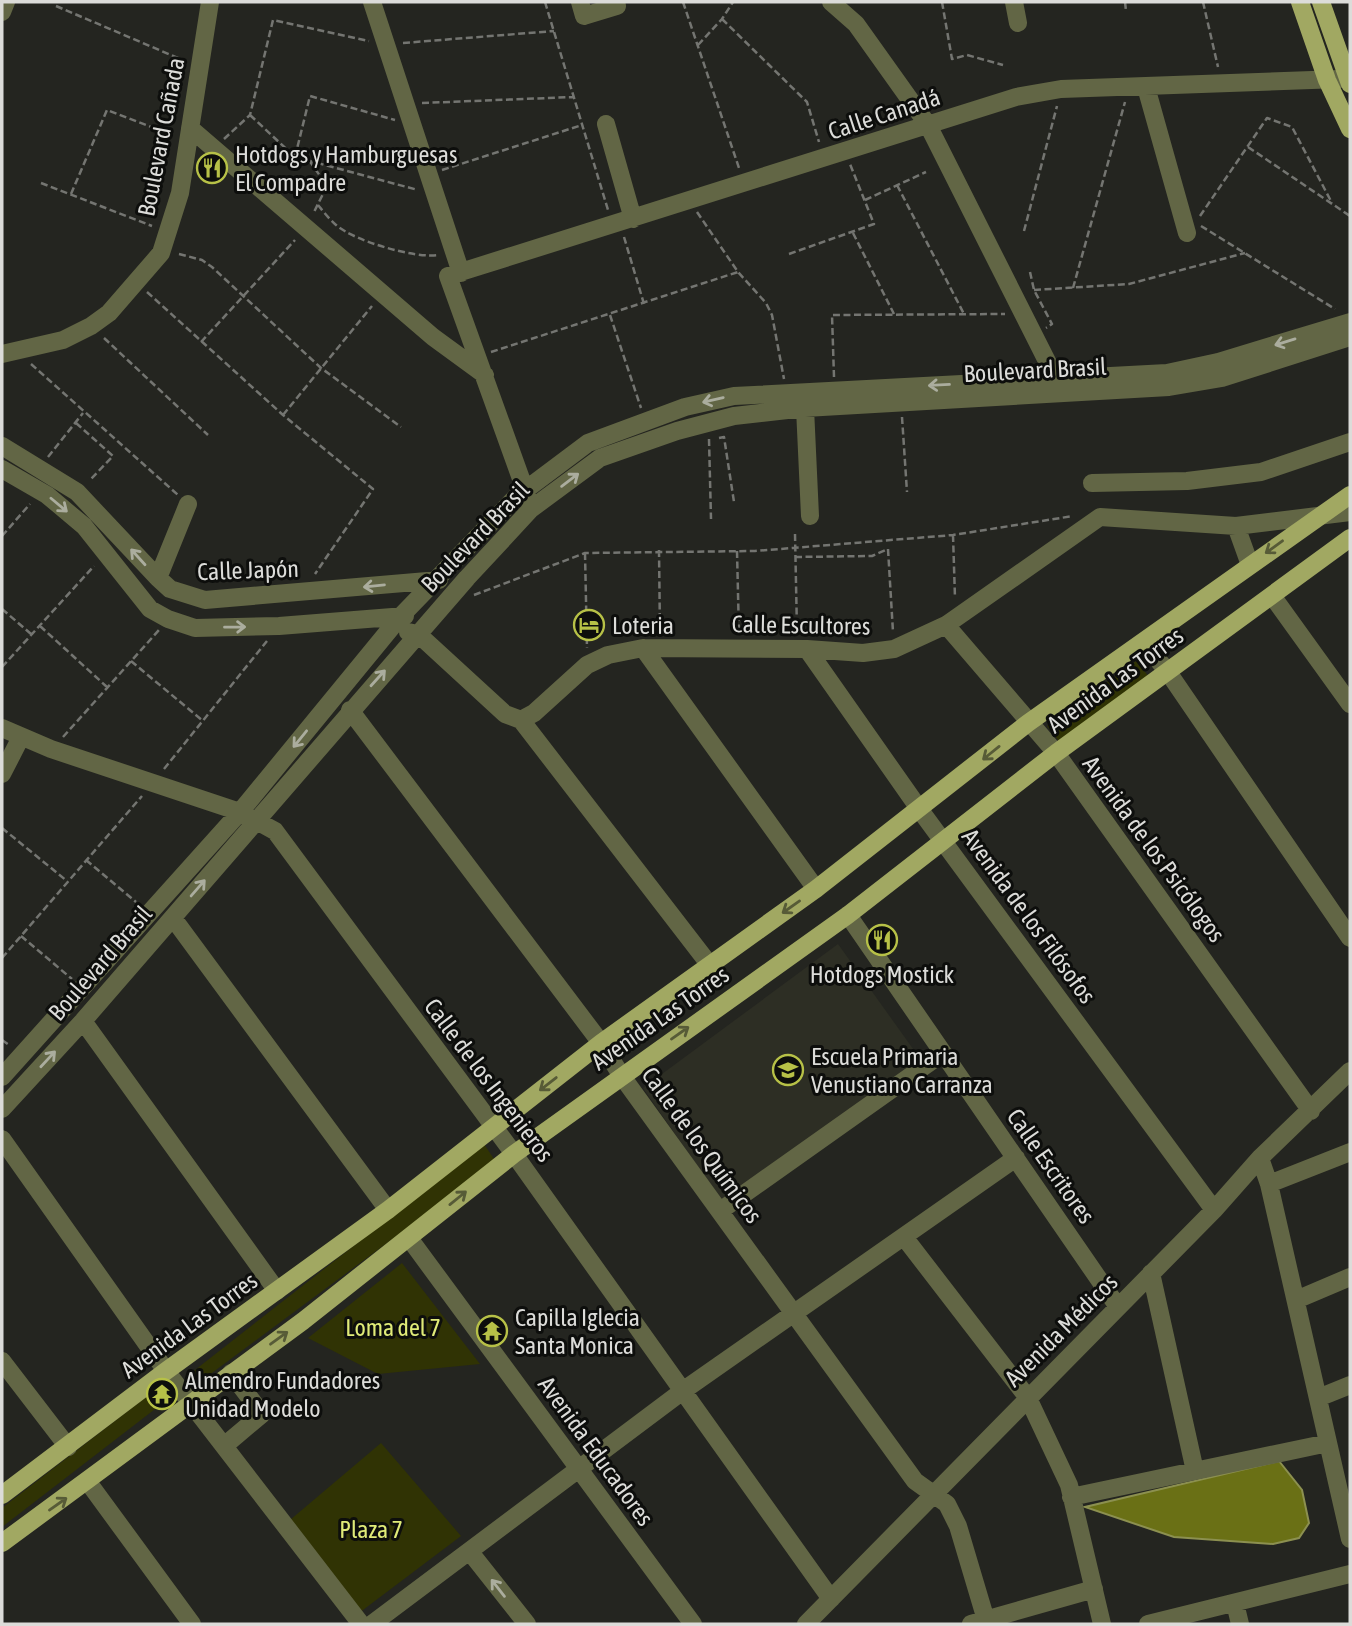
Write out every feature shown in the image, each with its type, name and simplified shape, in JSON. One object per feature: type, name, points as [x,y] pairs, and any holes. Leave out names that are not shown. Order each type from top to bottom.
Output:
[{"type":"main road","points":[[1300,2],[1327,80],[1350,129]]},
{"type":"main road","points":[[1321,2],[1350,80]]},
{"type":"main road","name":"Avenida Las Torres","points":[[2,1495],[166,1371],[388,1210],[601,1043],[816,889],[1028,723],[1350,495]]},
{"type":"main road","name":"Avenida Las Torres","points":[[2,1543],[88,1482],[409,1238],[514,1154],[848,915],[1056,753],[1273,597],[1350,538]]},
{"type":"street","points":[[2,12],[6,2]]},
{"type":"street","name":"Boulevard Cañada","points":[[10,353],[63,340],[91,326],[109,313],[161,253],[180,193],[210,2]]},
{"type":"street","points":[[372,2],[454,253],[455,274],[478,356],[531,509]]},
{"type":"street","points":[[580,2],[584,16],[617,6],[616,2]]},
{"type":"street","points":[[831,2],[856,24],[928,125],[1056,379]]},
{"type":"street","points":[[1014,2],[1018,23]]},
{"type":"street","name":"Calle Canadá","points":[[455,274],[1016,97],[1061,89],[1350,80]]},
{"type":"street","points":[[1137,87],[1191,227]]},
{"type":"street","points":[[606,124],[622,223]]},
{"type":"street","points":[[189,135],[214,148],[433,337],[485,375]]},
{"type":"street","name":"Boulevard Brasil","points":[[2,1077],[240,812],[396,622],[490,522],[525,490],[588,443],[645,420],[734,396],[1167,373],[1218,362],[1344,316]]},
{"type":"street","name":"Boulevard Brasil","points":[[2,1109],[83,1021],[467,578],[531,509],[600,458],[634,444],[734,416],[805,408],[1169,387],[1222,377],[1350,337]]},
{"type":"street","points":[[805,408],[810,516]]},
{"type":"street","points":[[1092,483],[1187,481],[1261,472],[1350,442]]},
{"type":"street","name":"Calle Japón","points":[[2,446],[77,492],[158,578],[179,593],[205,600],[467,578]]},
{"type":"street","points":[[2,469],[41,492],[84,526],[150,609],[168,620],[195,628],[279,626],[396,622],[436,613]]},
{"type":"street","points":[[158,578],[188,504]]},
{"type":"street","points":[[1100,517],[1236,526],[1350,512]]},
{"type":"street","name":"Calle Escultores","points":[[520,720],[534,713],[587,665],[608,655],[652,648],[802,649],[863,653],[894,649],[951,622],[1100,517]]},
{"type":"street","points":[[1236,526],[1250,565]]},
{"type":"street","points":[[1273,597],[1350,705]]},
{"type":"street","points":[[396,622],[418,634],[505,714],[520,720],[709,964]]},
{"type":"street","name":"Avenida de los Psicólogos","points":[[951,622],[1028,723],[1056,753],[1311,1111]]},
{"type":"street","points":[[1144,643],[1168,672],[1350,939]]},
{"type":"street","points":[[652,648],[816,889]]},
{"type":"street","name":"Avenida de los Filósofos","points":[[802,649],[1214,1210]]},
{"type":"street","name":"Calle de los Químicos","points":[[350,710],[601,1043],[621,1075],[915,1481],[947,1504],[958,1525],[978,1622]]},
{"type":"street","name":"Calle de los Ingenieros","points":[[2,728],[51,750],[240,812],[258,819],[275,831],[514,1154],[831,1599]]},
{"type":"street","points":[[2,774],[21,737]]},
{"type":"street","name":"Calle Escritores","points":[[848,915],[1118,1307]]},
{"type":"street","points":[[173,918],[388,1210]]},
{"type":"street","points":[[83,1021],[277,1291]]},
{"type":"street","points":[[720,1211],[943,1053]]},
{"type":"street","name":"Avenida Médicos","points":[[806,1624],[1214,1210],[1260,1158],[1350,1071]]},
{"type":"street","points":[[2,1139],[166,1371],[361,1624]]},
{"type":"street","points":[[1269,1184],[1350,1152]]},
{"type":"street","points":[[372,1624],[684,1390],[1016,1158]]},
{"type":"street","points":[[1260,1158],[1269,1184],[1350,1539]]},
{"type":"street","points":[[904,1237],[1028,1398],[1069,1485],[1102,1624]]},
{"type":"street","name":"Avenida Educadores","points":[[409,1238],[693,1624]]},
{"type":"street","points":[[1151,1273],[1195,1471]]},
{"type":"street","points":[[1296,1300],[1350,1277]]},
{"type":"street","points":[[2,1361],[68,1447]]},
{"type":"street","points":[[224,1447],[262,1414],[231,1373]]},
{"type":"street","points":[[1318,1398],[1350,1385]]},
{"type":"street","points":[[1071,1497],[1328,1443]]},
{"type":"street","points":[[88,1482],[192,1624]]},
{"type":"street","points":[[470,1552],[527,1624]]},
{"type":"street","points":[[1148,1624],[1350,1574]]},
{"type":"street","points":[[978,1622],[1094,1588]]},
{"type":"street","points":[[1235,1603],[1240,1624]]},
{"type":"path","points":[[545,2],[583,124],[622,223],[644,304]]},
{"type":"path","points":[[683,2],[745,184]]},
{"type":"path","points":[[698,45],[722,19],[733,2]]},
{"type":"path","points":[[942,2],[952,59],[967,55],[1003,65]]},
{"type":"path","points":[[1125,2],[1126,11]]},
{"type":"path","points":[[1203,2],[1223,86]]},
{"type":"path","points":[[56,6],[200,67]]},
{"type":"path","points":[[722,19],[807,102],[824,159]]},
{"type":"path","points":[[214,148],[250,115],[273,20],[386,44],[554,31]]},
{"type":"path","points":[[1073,288],[1137,87]]},
{"type":"path","points":[[1024,231],[1061,89]]},
{"type":"path","points":[[295,157],[310,96],[412,125]]},
{"type":"path","points":[[405,103],[574,97]]},
{"type":"path","points":[[71,194],[107,110],[189,135]]},
{"type":"path","points":[[250,115],[295,157],[435,194]]},
{"type":"path","points":[[1332,203],[1292,127],[1268,118],[1191,227],[1245,253],[1344,316]]},
{"type":"path","points":[[429,174],[583,124]]},
{"type":"path","points":[[1248,147],[1350,216]]},
{"type":"path","points":[[789,254],[874,224],[846,152]]},
{"type":"path","points":[[201,342],[306,228],[327,186],[309,160]]},
{"type":"path","points":[[865,200],[926,172]]},
{"type":"path","points":[[41,184],[168,232]]},
{"type":"path","points":[[897,186],[964,314]]},
{"type":"path","points":[[690,201],[738,272],[766,303],[772,315],[787,393]]},
{"type":"path","points":[[317,205],[336,226],[347,232],[420,258],[454,253]]},
{"type":"path","points":[[853,232],[894,314]]},
{"type":"path","points":[[161,253],[202,260],[244,295],[321,368],[401,427]]},
{"type":"path","points":[[1034,290],[1129,284],[1245,253]]},
{"type":"path","points":[[478,356],[738,272]]},
{"type":"path","points":[[1030,272],[1034,290],[1052,324],[1034,335]]},
{"type":"path","points":[[136,283],[283,415],[373,489],[301,594]]},
{"type":"path","points":[[283,415],[382,293]]},
{"type":"path","points":[[834,390],[832,315],[1023,314]]},
{"type":"path","points":[[610,315],[645,420]]},
{"type":"path","points":[[91,326],[208,435]]},
{"type":"path","points":[[10,353],[188,504]]},
{"type":"path","points":[[901,403],[907,492]]},
{"type":"path","points":[[39,468],[83,413]]},
{"type":"path","points":[[76,422],[113,456],[77,492]]},
{"type":"path","points":[[724,437],[734,502]]},
{"type":"path","points":[[709,439],[711,519]]},
{"type":"path","points":[[2,536],[41,492]]},
{"type":"path","points":[[467,597],[584,553],[795,548],[953,535],[1085,514],[1100,517]]},
{"type":"path","points":[[795,534],[802,649]]},
{"type":"path","points":[[951,622],[953,535]]},
{"type":"path","points":[[795,557],[872,556],[888,549],[894,649]]},
{"type":"path","points":[[652,648],[659,550]]},
{"type":"path","points":[[737,551],[739,649]]},
{"type":"path","points":[[584,553],[587,665]]},
{"type":"path","points":[[2,667],[106,554]]},
{"type":"path","points":[[2,609],[32,634]]},
{"type":"path","points":[[51,750],[168,620]]},
{"type":"path","points":[[40,626],[108,687]]},
{"type":"path","points":[[2,958],[152,785],[279,626]]},
{"type":"path","points":[[131,661],[203,721]]},
{"type":"path","points":[[2,828],[68,881]]},
{"type":"path","points":[[86,860],[149,914]]},
{"type":"path","points":[[21,936],[83,988]]},
{"type":"shaded area","name":"Escuela Primaria Venustiano Carranza","points":[[838,944],[921,1060],[723,1203],[643,1088]]},
{"type":"shaded area","points":[[1279,1461],[1302,1490],[1309,1523],[1299,1538],[1273,1544],[1174,1537],[1085,1507]]},
{"type":"green space","points":[[1136,661],[1150,678],[1062,745],[1047,726]]},
{"type":"green space","points":[[484,1144],[496,1162],[193,1387],[186,1377]]},
{"type":"green space","name":"Loma del 7","points":[[402,1263],[480,1364],[378,1374],[308,1338]]},
{"type":"green space","points":[[163,1384],[172,1396],[2,1527],[2,1508]]},
{"type":"green space","name":"Plaza 7","points":[[381,1443],[461,1536],[359,1613],[290,1520]]},
{"type":"place","name":"Hotdogs y Hamburguesas El Compadre","points":[[212,168]]},
{"type":"place","name":"Loteria","points":[[589,625]]},
{"type":"place","name":"Hotdogs Mostick","points":[[882,940]]},
{"type":"place","name":"Escuela Primaria Venustiano Carranza","points":[[788,1070]]},
{"type":"place","name":"Capilla Iglecia Santa Monica","points":[[492,1331]]},
{"type":"place","name":"Almendro Fundadores Unidad Modelo","points":[[162,1394]]}]
